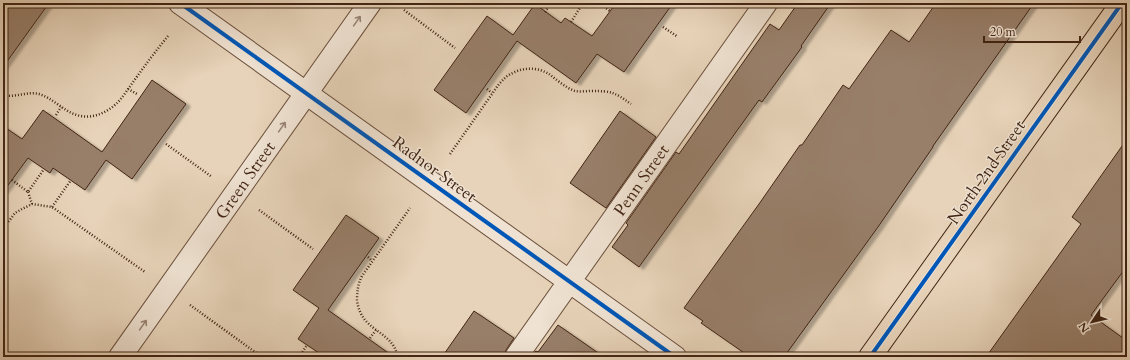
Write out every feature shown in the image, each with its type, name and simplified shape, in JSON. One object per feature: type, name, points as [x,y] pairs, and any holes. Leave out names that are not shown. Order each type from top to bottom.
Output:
[{"type":"main road","name":"North 2nd Street","points":[[870,357],[1122,3]]},
{"type":"street","name":"Radnor Street","points":[[180,3],[676,357]]},
{"type":"street","name":"Green Street","points":[[120,357],[370,3]]},
{"type":"street","name":"Penn Street","points":[[516,357],[766,3]]},
{"type":"path","points":[[545,12],[551,3]]},
{"type":"path","points":[[571,22],[583,3]]},
{"type":"path","points":[[599,3],[610,11]]},
{"type":"path","points":[[404,10],[455,48]]},
{"type":"path","points":[[663,26],[678,37]]},
{"type":"path","points":[[3,95],[10,96],[36,94],[46,97],[75,115],[89,117],[98,115],[112,108],[117,103],[168,36]]},
{"type":"path","points":[[450,154],[492,93],[511,73],[527,69],[541,70],[570,89],[576,91],[611,92],[617,94],[631,104]]},
{"type":"path","points":[[128,88],[137,94]]},
{"type":"path","points":[[487,89],[492,93]]},
{"type":"path","points":[[56,115],[61,107]]},
{"type":"path","points":[[166,144],[214,178]]},
{"type":"path","points":[[28,192],[44,169]]},
{"type":"path","points":[[12,180],[28,192],[32,204]]},
{"type":"path","points":[[52,207],[71,180]]},
{"type":"path","points":[[3,229],[16,213],[32,204],[52,207],[145,272]]},
{"type":"path","points":[[398,357],[397,350],[391,341],[376,330],[360,313],[357,290],[358,283],[372,261],[410,208]]},
{"type":"path","points":[[259,210],[313,249]]},
{"type":"path","points":[[368,257],[372,261]]},
{"type":"path","points":[[189,305],[262,357]]},
{"type":"path","points":[[370,338],[376,330]]},
{"type":"path","points":[[299,357],[308,346]]},
{"type":"building","points":[[3,3],[49,3],[3,67]]},
{"type":"building","points":[[616,3],[673,3],[624,72],[597,54],[576,83],[517,41],[466,113],[434,90],[487,16],[513,35],[535,4],[561,23],[565,18],[592,36]]},
{"type":"building","points":[[798,3],[831,3],[801,46],[802,47],[762,102],[759,100],[639,267],[612,247],[628,225],[626,223],[676,152],[679,154],[770,24],[779,30]]},
{"type":"building","points":[[936,3],[1034,3],[878,227],[784,357],[750,357],[701,323],[703,321],[684,308],[800,145],[802,145],[843,85],[849,89],[891,30],[909,42]]},
{"type":"building","points":[[152,80],[186,104],[132,179],[106,160],[85,190],[53,168],[50,173],[28,158],[3,192],[3,126],[22,139],[43,110],[102,152]]},
{"type":"building","points":[[620,111],[656,137],[606,208],[570,183]]},
{"type":"building","points":[[1127,139],[1127,266],[1091,315],[1127,341],[1127,357],[986,357],[1081,224],[1072,217]]},
{"type":"building","points":[[346,215],[379,238],[328,310],[394,357],[325,357],[298,339],[319,308],[293,290]]},
{"type":"building","points":[[474,311],[514,338],[506,350],[504,357],[442,357]]},
{"type":"building","points":[[558,325],[604,357],[531,357],[536,351],[538,352]]},
{"type":"cycle path","points":[[180,3],[675,357]]},
{"type":"cycle path","points":[[870,357],[1122,3]]}]
